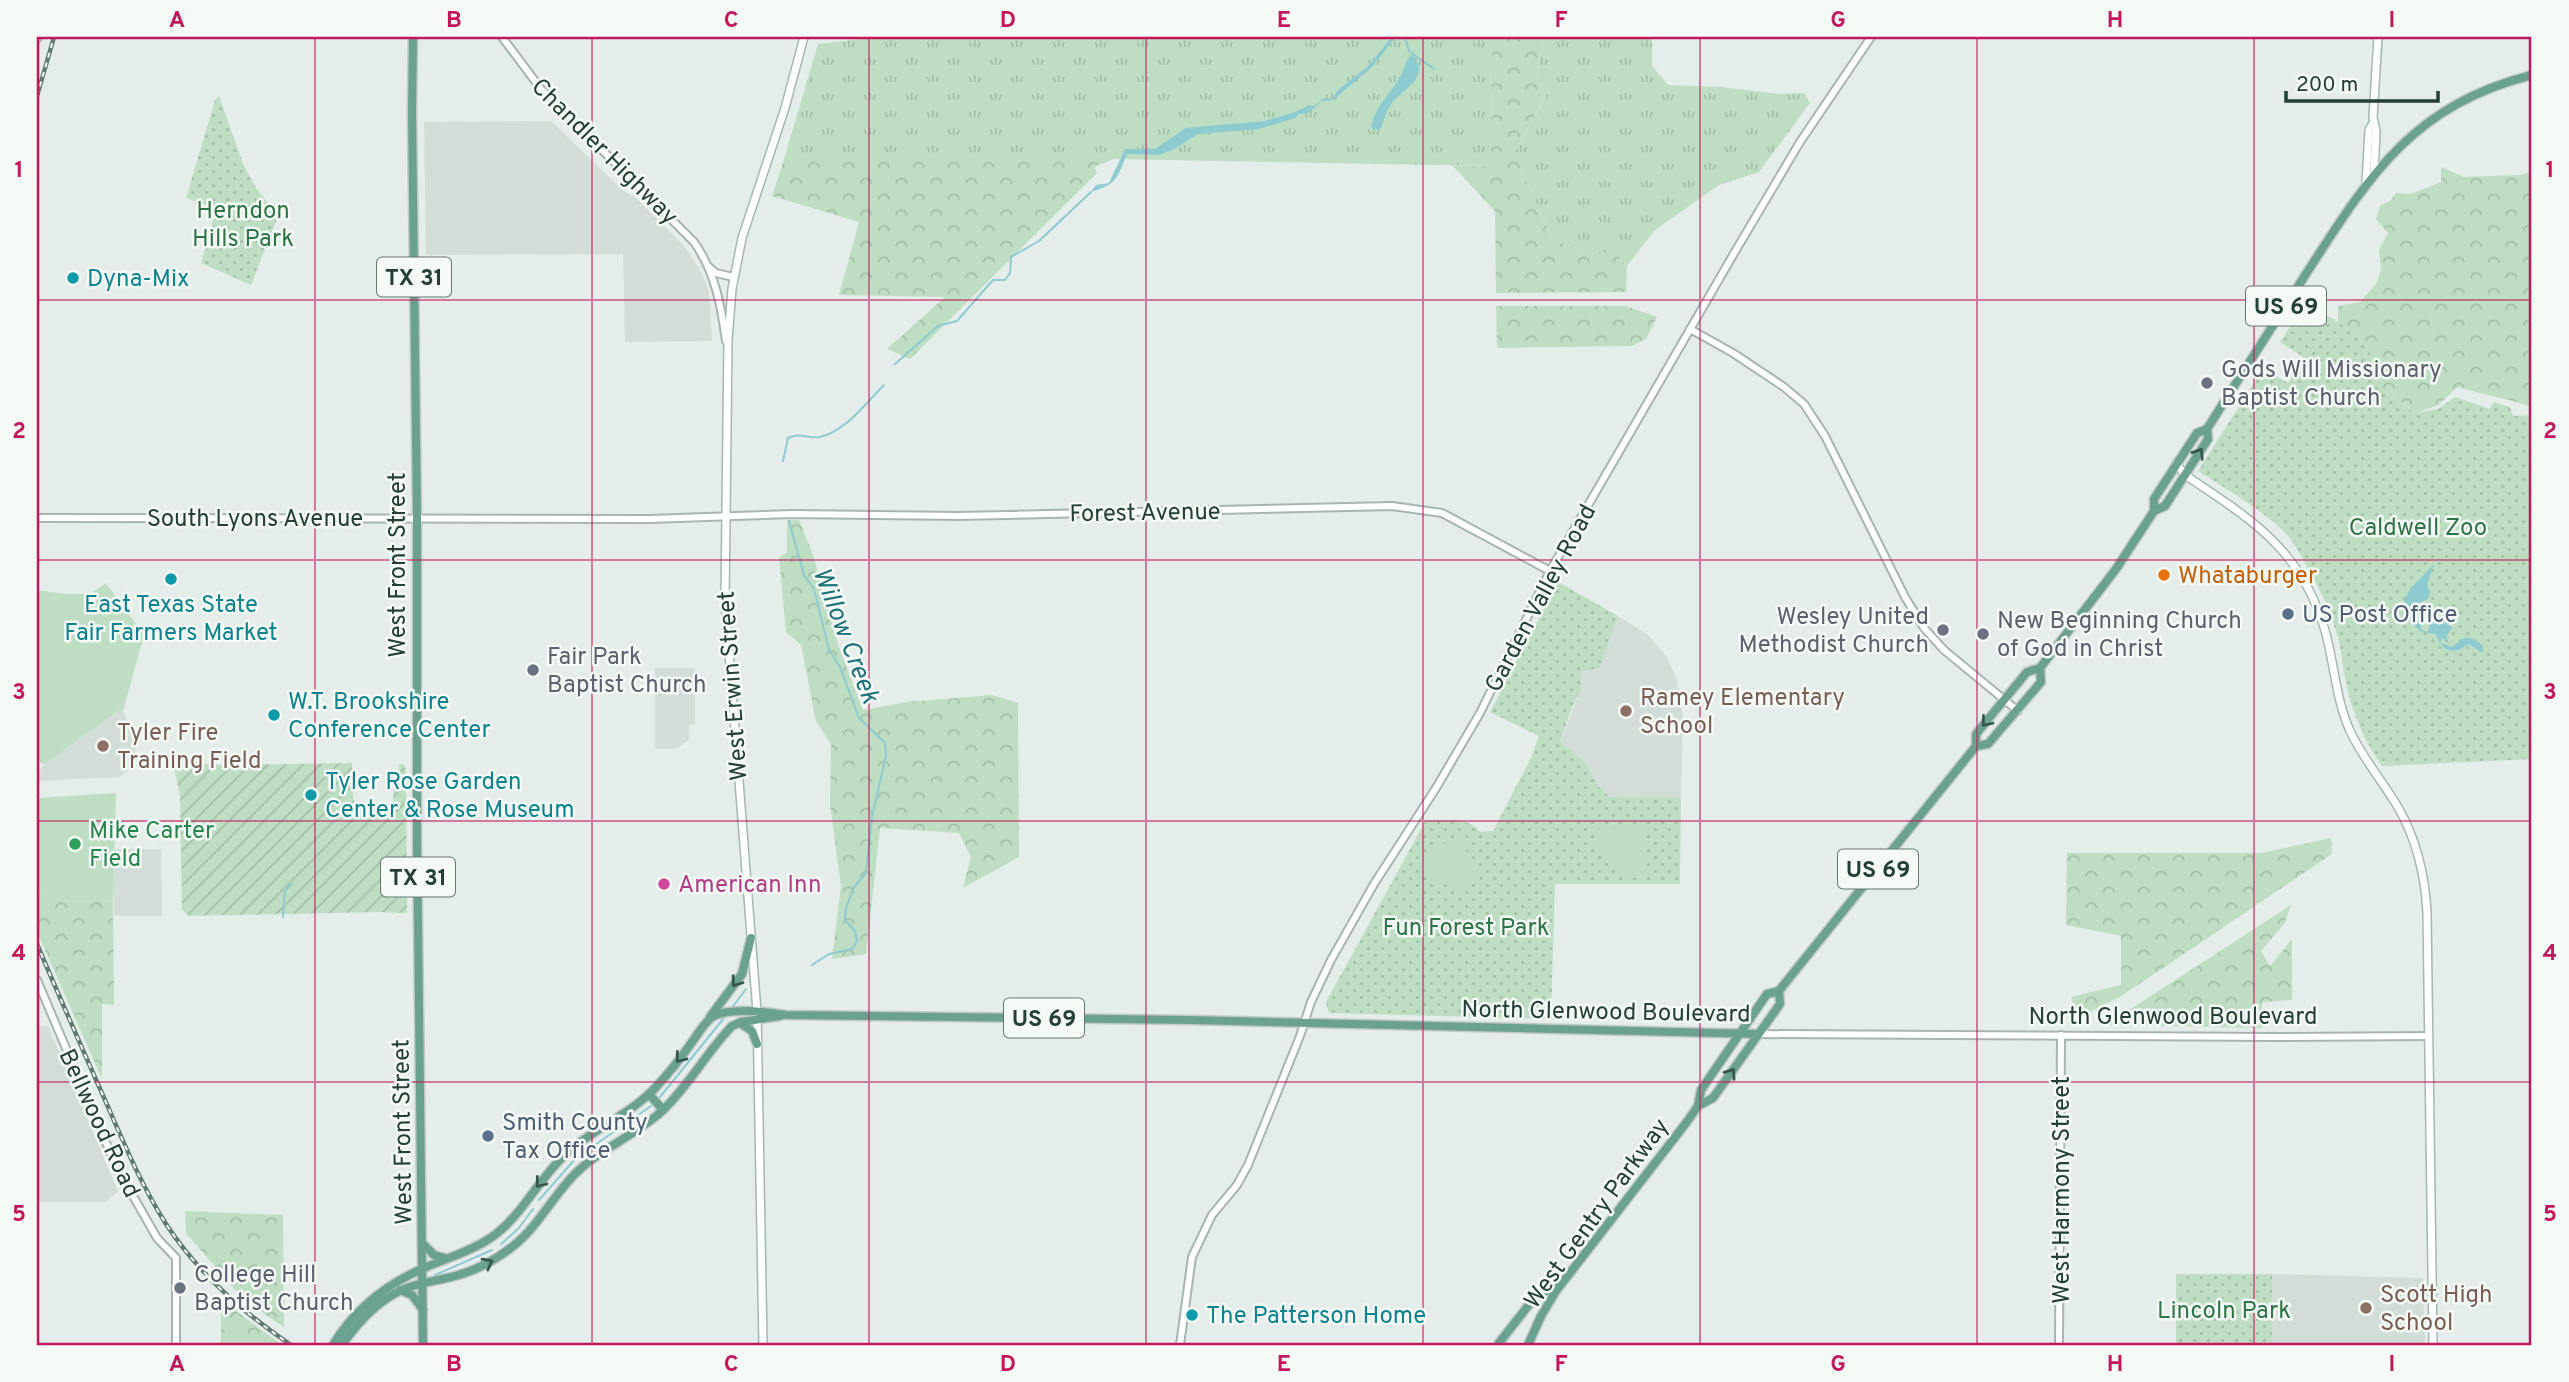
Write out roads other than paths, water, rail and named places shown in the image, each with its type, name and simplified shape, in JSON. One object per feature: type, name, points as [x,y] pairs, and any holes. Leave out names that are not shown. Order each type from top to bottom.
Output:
[{"type":"main road","name":"West Front Street","points":[[413,37],[417,840],[423,1345]]},
{"type":"main road","name":"West Erwin Street","points":[[763,1345],[757,1016],[726,619],[727,348],[733,277],[745,227],[781,121],[804,37]]},
{"type":"main road","points":[[2374,173],[2376,131],[2373,123],[2378,37]]},
{"type":"main road","name":"West Gentry Parkway","points":[[2154,511],[2154,499],[2176,464],[2197,433],[2207,429],[2374,173],[2399,146],[2447,110],[2484,91],[2532,75]]},
{"type":"main road","points":[[2366,183],[2369,130],[2373,123]]},
{"type":"main road","name":"West Gentry Parkway","points":[[1698,1106],[1701,1090],[1767,994],[1779,991],[1976,746],[1976,734],[2027,672],[2040,668],[2089,606],[2154,511],[2165,506],[2208,439],[2207,429]]},
{"type":"main road","points":[[2176,464],[2185,475],[2260,527],[2297,568],[2314,599],[2326,634],[2344,718],[2360,751],[2401,812],[2421,868],[2427,912],[2433,1345]]},
{"type":"main road","name":"West Gentry Parkway","points":[[1976,746],[1988,744],[2018,711],[2040,682],[2040,668]]},
{"type":"main road","points":[[332,1345],[347,1324],[372,1299],[399,1280],[473,1248],[495,1234],[516,1214],[547,1174],[571,1149],[649,1094],[668,1074],[742,974],[751,938]]},
{"type":"main road","name":"West Gentry Parkway","points":[[1528,1345],[1541,1316],[1561,1284],[1698,1106],[1713,1098],[1780,1004],[1779,991]]},
{"type":"main road","name":"North Glenwood Boulevard","points":[[757,1016],[768,1011],[783,1015],[1304,1023],[1758,1034]]},
{"type":"main road","name":"US 69","points":[[708,1021],[719,1014],[757,1016]]},
{"type":"main road","name":"US 69","points":[[737,1023],[757,1016]]},
{"type":"main road","points":[[342,1345],[366,1315],[400,1290],[468,1272],[502,1254],[529,1231],[564,1185],[580,1169],[663,1110],[686,1085],[730,1027],[737,1023],[750,1028],[757,1044]]},
{"type":"main road","points":[[649,1094],[663,1110]]},
{"type":"main road","points":[[422,1243],[436,1257],[447,1258]]},
{"type":"main road","points":[[1499,1343],[1535,1297],[1561,1284]]},
{"type":"main road","points":[[400,1290],[412,1295],[423,1310]]},
{"type":"street","name":"Chandler Highway","points":[[502,37],[541,89],[682,228],[708,265],[716,272],[733,277]]},
{"type":"street","name":"Garden Valley Road","points":[[1180,1345],[1192,1257],[1212,1214],[1243,1176],[1318,984],[1374,884],[1436,788],[1480,713],[1550,571],[1690,329],[1800,142],[1871,37]]},
{"type":"street","name":"Chandler Highway","points":[[708,265],[719,296],[727,348]]},
{"type":"street","points":[[1690,329],[1733,353],[1784,387],[1804,404],[1825,436],[1905,597],[1924,628],[1944,650],[2018,711]]},
{"type":"street","name":"Forest Avenue","points":[[726,516],[959,516],[1392,506],[1442,513],[1550,571]]},
{"type":"street","name":"South Lyons Avenue","points":[[37,518],[650,519],[726,516]]},
{"type":"street","name":"Bellwood Road","points":[[37,980],[116,1166],[157,1238],[176,1258],[176,1345]]},
{"type":"street","name":"North Glenwood Boulevard","points":[[1758,1034],[2428,1035]]},
{"type":"street","name":"West Harmony Street","points":[[2059,1345],[2061,1035]]},
{"type":"water","points":[[1392,37],[1396,37],[1371,68],[1333,100],[1322,101],[1308,113],[1259,129],[1198,134],[1171,151],[1158,155],[1127,154],[1115,179],[1106,186],[1091,192],[1096,185],[1109,183],[1125,149],[1155,149],[1186,128],[1265,121],[1309,105],[1314,106],[1324,98],[1332,99],[1338,90],[1367,67]]},
{"type":"water","points":[[1412,54],[1419,69],[1418,75],[1392,103],[1381,128],[1376,130],[1371,127],[1376,112]]},
{"type":"water","points":[[2434,564],[2427,585],[2430,592],[2428,599],[2415,605],[2415,616],[2421,625],[2420,629],[2427,632],[2430,627],[2427,618],[2444,620],[2452,628],[2447,635],[2447,641],[2441,638],[2441,643],[2452,647],[2463,639],[2470,638],[2482,645],[2483,653],[2468,644],[2457,650],[2448,650],[2441,644],[2436,634],[2421,632],[2411,621],[2402,617],[2410,609],[2404,600],[2411,588]]},
{"type":"waterway","points":[[1405,37],[1409,51],[1434,69]]},
{"type":"waterway","name":"Willow Creek","points":[[895,364],[938,326],[957,321],[993,280],[1005,280],[1010,273],[1011,257],[1039,241],[1091,192]]},
{"type":"waterway","name":"Willow Creek","points":[[783,461],[788,438],[820,437],[829,434],[855,416],[884,385]]},
{"type":"waterway","name":"Willow Creek","points":[[789,521],[804,575],[814,589],[829,650],[840,667],[859,718],[885,743],[886,756],[872,816],[866,873],[854,887],[846,908],[845,920],[855,931],[857,941],[852,949],[829,954],[812,965]]},
{"type":"waterway","points":[[283,917],[285,891],[291,884]]},
{"type":"waterway","name":"Willow Creek","points":[[731,1009],[746,989]]},
{"type":"waterway","name":"Willow Creek","points":[[660,1097],[724,1018]]},
{"type":"waterway","name":"Willow Creek","points":[[539,1200],[576,1158],[651,1106]]},
{"type":"waterway","name":"Willow Creek","points":[[501,1244],[518,1229],[533,1209]]},
{"type":"waterway","name":"Willow Creek","points":[[435,1275],[492,1250]]},
{"type":"railway","points":[[37,96],[54,37]]},
{"type":"railway","points":[[37,944],[133,1163],[166,1224],[192,1259],[222,1290],[255,1319],[291,1345]]},
{"type":"place","name":"Dyna-Mix","points":[[73,278]]},
{"type":"place","name":"Gods Will Missionary Baptist Church","points":[[2207,383]]},
{"type":"place","name":"Whataburger","points":[[2164,575]]},
{"type":"place","name":"East Texas State Fair Farmers Market","points":[[171,579]]},
{"type":"place","name":"US Post Office","points":[[2288,614]]},
{"type":"place","name":"Wesley United Methodist Church","points":[[1943,630]]},
{"type":"place","name":"New Beginning Church of God in Christ","points":[[1983,634]]},
{"type":"place","name":"Fair Park Baptist Church","points":[[533,670]]},
{"type":"place","name":"Ramey Elementary School","points":[[1626,711]]},
{"type":"place","name":"W.T. Brookshire Conference Center","points":[[274,715]]},
{"type":"place","name":"Tyler Fire Training Field","points":[[103,746]]},
{"type":"place","name":"Tyler Rose Garden Center & Rose Museum","points":[[311,795]]},
{"type":"place","name":"Mike Carter Field","points":[[75,844]]},
{"type":"place","name":"American Inn","points":[[664,884]]},
{"type":"place","name":"Smith County Tax Office","points":[[488,1136]]},
{"type":"place","name":"College Hill Baptist Church","points":[[180,1288]]},
{"type":"place","name":"Scott High School","points":[[2366,1308]]},
{"type":"place","name":"The Patterson Home","points":[[1192,1315]]},
{"type":"park label","name":"Herndon Hills Park","points":[[243,224]]},
{"type":"park label","name":"Caldwell Zoo","points":[[2418,527]]},
{"type":"park label","name":"Fun Forest Park","points":[[1466,927]]},
{"type":"park label","name":"Lincoln Park","points":[[2224,1310]]}]
